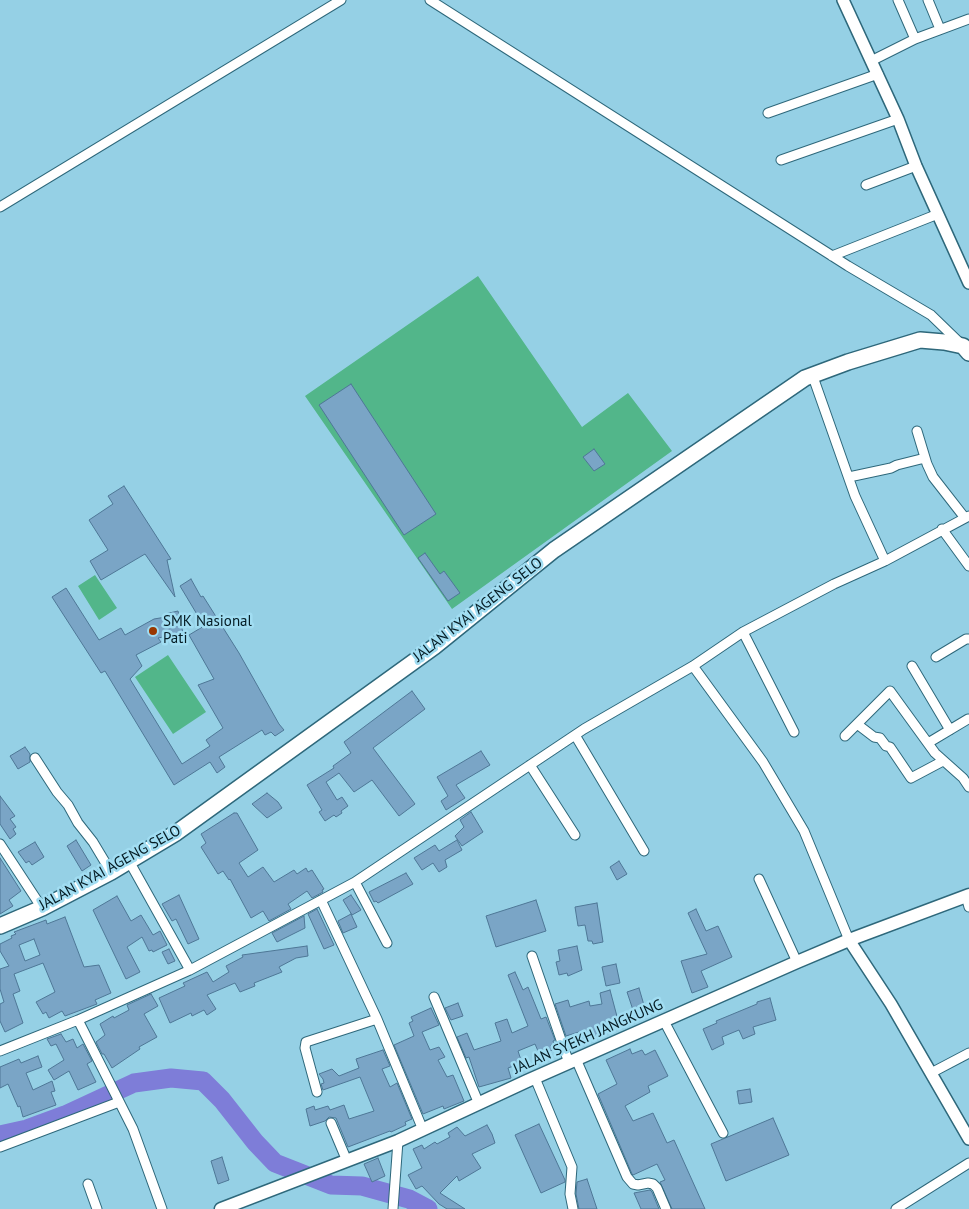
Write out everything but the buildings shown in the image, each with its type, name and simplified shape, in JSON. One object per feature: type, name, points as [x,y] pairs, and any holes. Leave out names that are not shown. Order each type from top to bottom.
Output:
[{"type":"main road","name":"JALAN KYAI AGENG SELO","points":[[0,925],[42,908],[111,872],[176,833],[434,647],[554,550],[812,374],[920,340],[944,342],[966,350]]},
{"type":"main road","name":"JALAN SYEKH JANGKUNG","points":[[221,1209],[398,1141],[573,1061],[849,940],[968,899]]},
{"type":"street","points":[[0,207],[341,0]]},
{"type":"street","points":[[430,0],[699,173],[931,315],[966,350]]},
{"type":"street","points":[[843,0],[878,74],[916,166],[969,283]]},
{"type":"street","points":[[898,0],[915,39]]},
{"type":"street","points":[[928,0],[940,29]]},
{"type":"street","points":[[871,61],[915,39],[969,19]]},
{"type":"street","points":[[768,113],[878,74]]},
{"type":"street","points":[[782,160],[898,119]]},
{"type":"street","points":[[866,185],[916,166]]},
{"type":"street","points":[[832,256],[938,214]]},
{"type":"street","points":[[812,374],[863,516],[885,561]]},
{"type":"street","points":[[0,1052],[78,1020],[190,970],[355,882],[575,735],[693,666],[743,632],[808,597],[885,561],[967,517],[937,483],[925,458],[917,431]]},
{"type":"street","points":[[849,477],[892,468],[896,465],[925,458]]},
{"type":"street","points":[[942,529],[969,566]]},
{"type":"street","points":[[743,632],[794,732]]},
{"type":"street","points":[[936,657],[969,640]]},
{"type":"street","points":[[693,666],[765,766],[804,831],[849,940],[891,1004],[969,1139]]},
{"type":"street","points":[[912,666],[950,730]]},
{"type":"street","points":[[845,736],[890,691],[943,761],[963,778],[969,787]]},
{"type":"street","points":[[928,742],[968,720]]},
{"type":"street","points":[[857,724],[874,738],[880,738],[886,746],[890,747],[911,778],[943,761]]},
{"type":"street","points":[[575,735],[644,851]]},
{"type":"street","points":[[35,758],[74,814],[78,823],[93,842],[111,872]]},
{"type":"street","points":[[530,766],[575,836]]},
{"type":"street","points":[[0,844],[42,908]]},
{"type":"street","points":[[129,861],[190,970]]},
{"type":"street","points":[[759,879],[797,962]]},
{"type":"street","points":[[355,882],[388,943]]},
{"type":"street","points":[[321,900],[377,1019],[423,1130]]},
{"type":"street","points":[[532,956],[573,1061],[627,1177],[633,1184],[653,1184],[657,1188],[666,1209]]},
{"type":"street","points":[[434,997],[479,1104]]},
{"type":"street","points":[[317,1092],[305,1048],[306,1042],[377,1019]]},
{"type":"street","points":[[78,1020],[133,1129],[162,1209]]},
{"type":"street","points":[[664,1021],[723,1133]]},
{"type":"street","points":[[931,1073],[969,1053]]},
{"type":"street","points":[[535,1078],[572,1167],[570,1194],[573,1209]]},
{"type":"street","points":[[0,1147],[119,1101]]},
{"type":"street","points":[[332,1123],[347,1161]]},
{"type":"street","points":[[393,1208],[398,1141]]},
{"type":"street","points":[[896,1209],[969,1163]]},
{"type":"street","points":[[88,1184],[97,1209]]},
{"type":"green space","points":[[478,276],[582,427],[628,393],[672,451],[452,609],[305,396]]},
{"type":"green space","points":[[95,575],[117,608],[99,620],[78,586]]},
{"type":"green space","points":[[168,655],[206,712],[173,734],[135,677]]},
{"type":"waterway","points":[[0,1135],[27,1129],[65,1115],[134,1083],[171,1078],[203,1081],[222,1100],[255,1142],[275,1163],[331,1185],[362,1186],[409,1199],[428,1209]]},
{"type":"place","name":"SMK Nasional Pati","points":[[153,631]]}]
